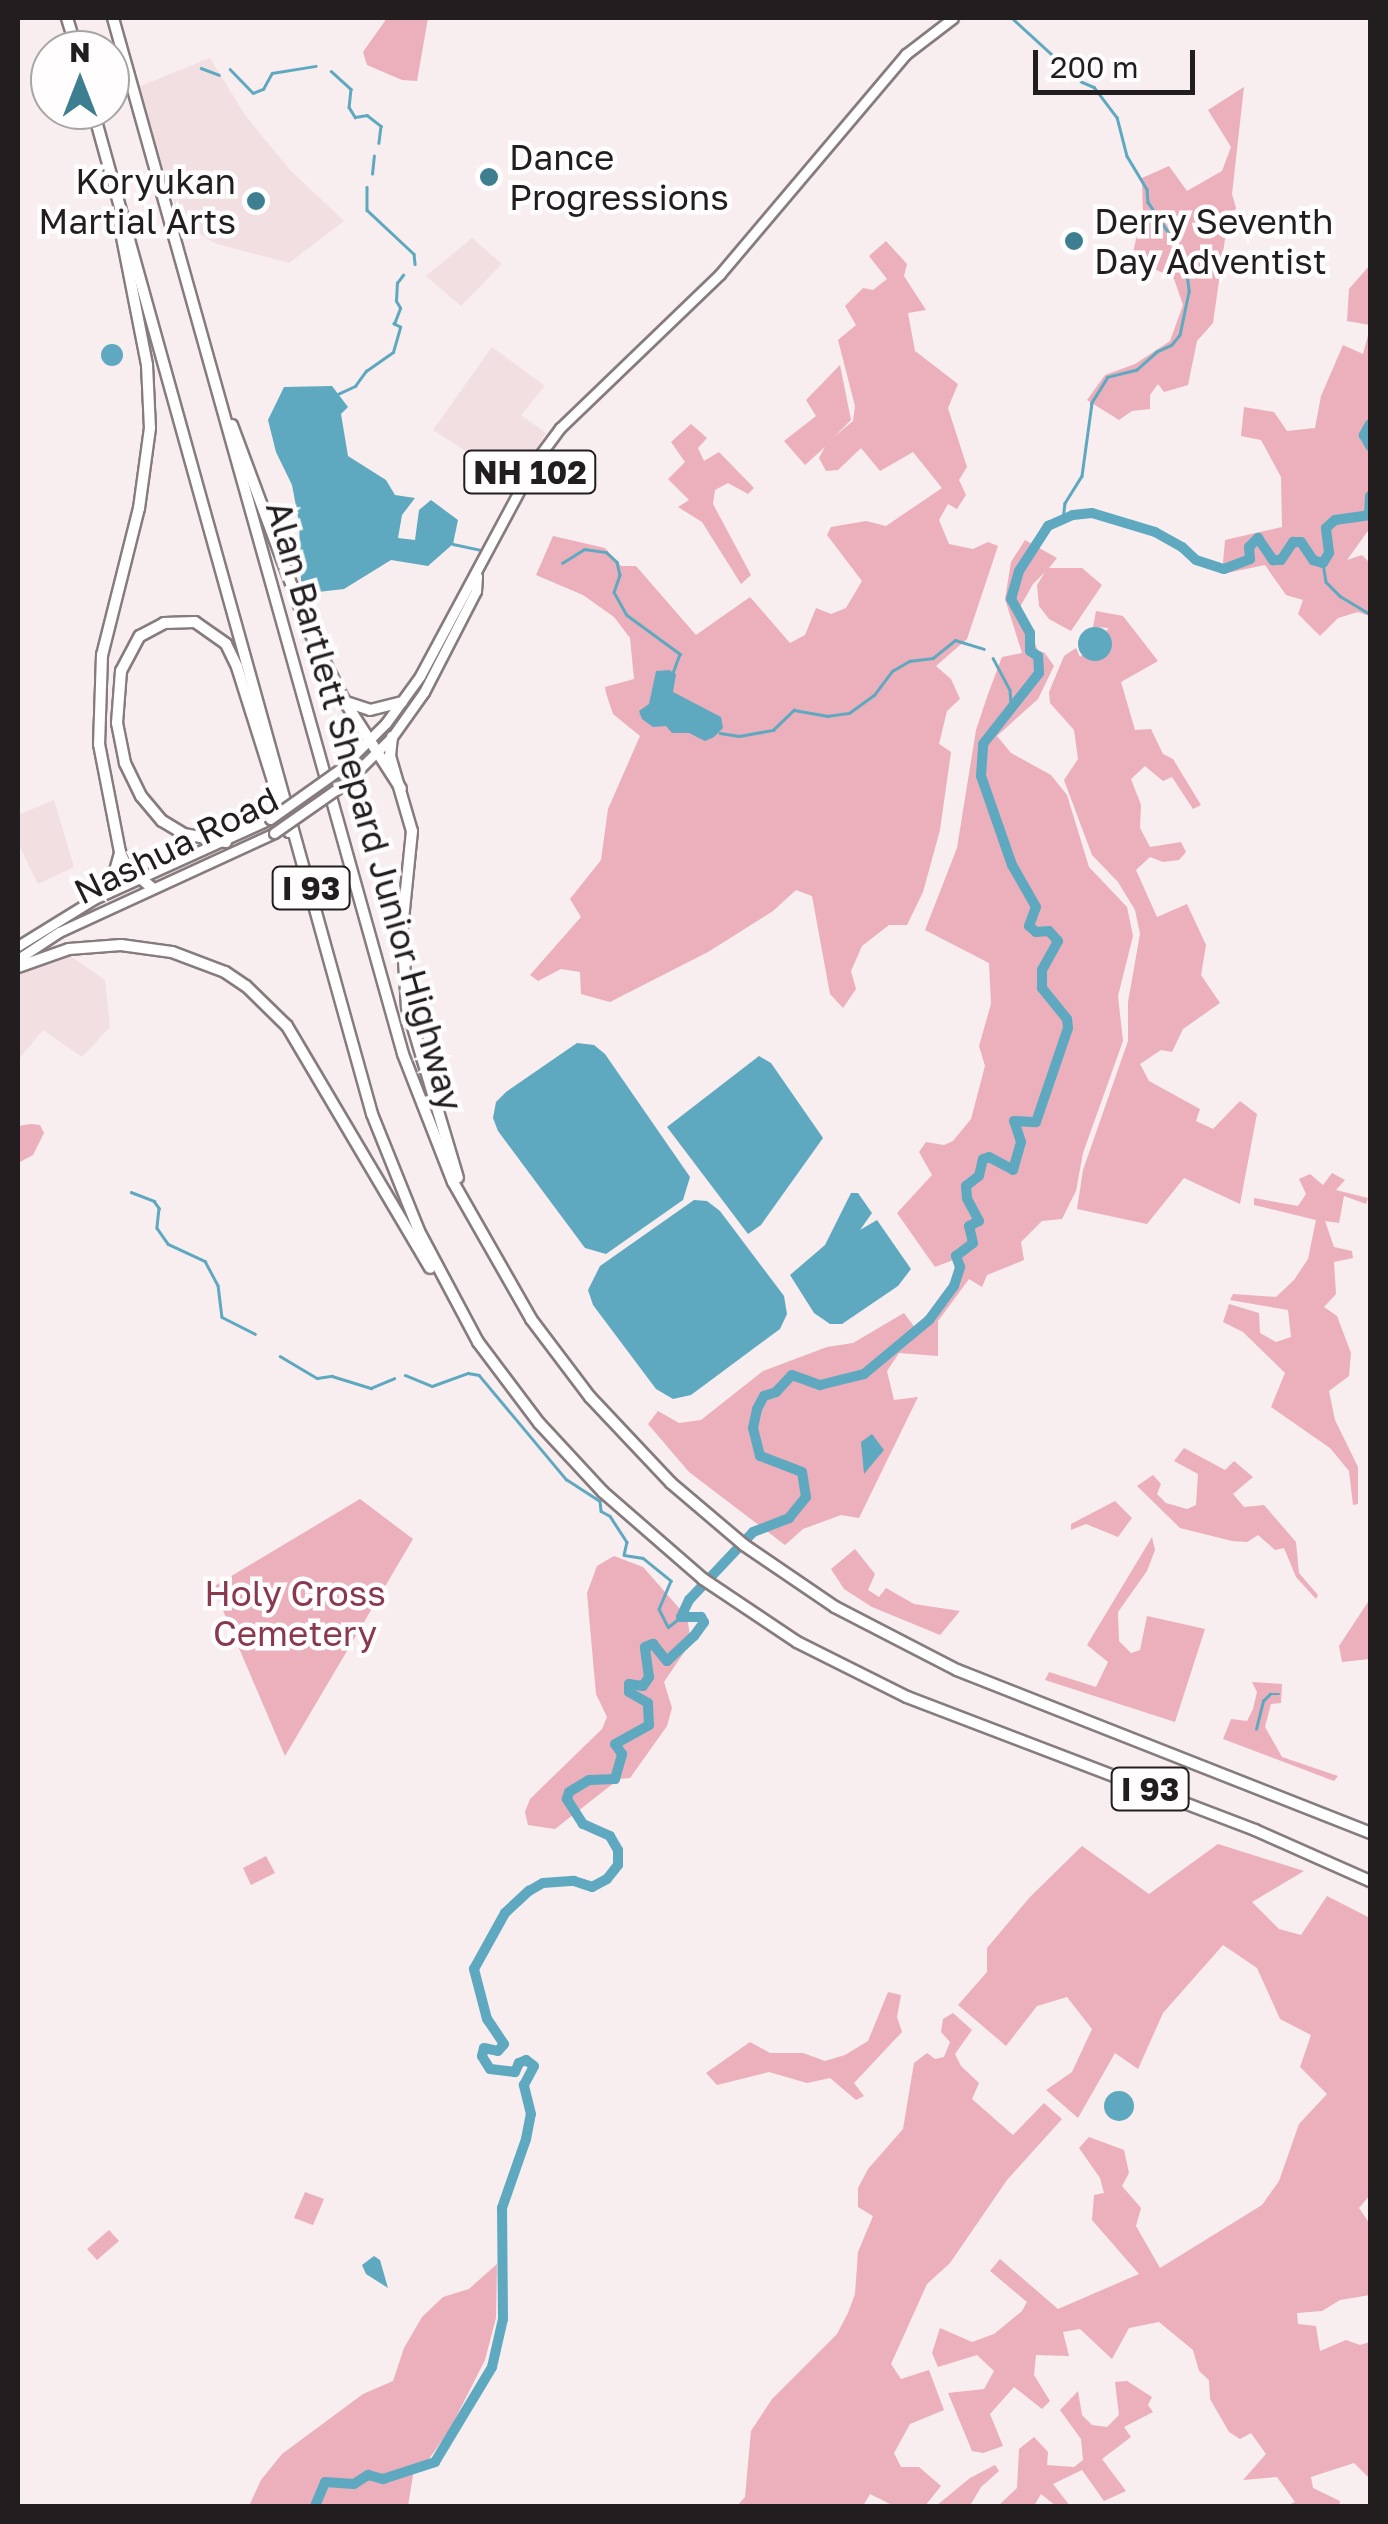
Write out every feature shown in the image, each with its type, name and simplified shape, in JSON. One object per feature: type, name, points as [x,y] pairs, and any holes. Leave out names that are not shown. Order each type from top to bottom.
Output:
[{"type":"highway","name":"Alan Bartlett Shepard Junior Highway","points":[[113,18],[403,1054],[437,1146],[469,1215],[520,1302],[590,1396],[657,1469],[734,1538],[835,1607],[944,1664],[1370,1833]]},
{"type":"highway","name":"Alan Bartlett Shepard Junior Highway","points":[[99,130],[382,1144],[461,1315],[564,1452],[645,1531],[698,1575],[797,1642],[886,1688],[1254,1830],[1370,1881]]},
{"type":"highway","points":[[105,152],[142,333],[150,409],[142,490],[109,615],[99,681],[100,758],[120,852],[152,888]]},
{"type":"highway","points":[[209,363],[296,603],[345,702],[401,789]]},
{"type":"highway","points":[[226,842],[184,834],[162,821],[141,796],[124,763],[118,723],[121,671],[140,636],[164,623],[202,624],[218,634],[232,655],[312,894]]},
{"type":"highway","points":[[345,702],[370,710],[402,702]]},
{"type":"highway","points":[[392,737],[389,752],[412,831],[402,930],[407,1007],[469,1215]]},
{"type":"highway","points":[[109,892],[120,852]]},
{"type":"highway","points":[[18,963],[69,949],[121,945],[172,952],[225,972],[246,986],[288,1026],[461,1315]]},
{"type":"main road","name":"Nashua Road","points":[[18,946],[109,892],[270,819],[339,770],[369,742],[402,702],[478,573],[534,464],[560,428],[729,264],[906,54],[953,18]]},
{"type":"main road","name":"Nashua Road","points":[[18,963],[59,932],[274,833],[344,784],[392,737],[444,658],[476,591],[478,573]]},
{"type":"shaded area","points":[[210,58],[245,115],[289,169],[344,221],[289,263],[214,243],[180,220],[138,87]]},
{"type":"shaded area","points":[[472,238],[502,264],[461,306],[426,276]]},
{"type":"shaded area","points":[[492,347],[545,386],[521,415],[546,433],[515,483],[433,430]]},
{"type":"shaded area","points":[[54,800],[74,867],[38,884],[18,843],[18,815]]},
{"type":"shaded area","points":[[69,955],[105,980],[110,1027],[82,1057],[43,1030],[18,1060],[18,972]]},
{"type":"green space","points":[[387,18],[428,18],[417,81],[402,80],[367,65],[363,52]]},
{"type":"green space","points":[[1244,87],[1232,194],[1236,208],[1225,239],[1213,323],[1197,341],[1188,385],[1164,392],[1158,384],[1150,395],[1150,409],[1132,411],[1119,420],[1087,400],[1105,375],[1135,364],[1170,341],[1183,305],[1174,279],[1132,257],[1137,235],[1117,228],[1122,213],[1143,215],[1142,178],[1169,166],[1187,191],[1222,171],[1231,147],[1208,110]]},
{"type":"green space","points":[[886,241],[907,264],[904,276],[926,310],[908,313],[915,351],[958,384],[948,408],[967,467],[959,480],[966,495],[957,509],[948,504],[939,520],[949,544],[973,549],[988,542],[998,546],[967,639],[936,666],[951,679],[960,699],[947,711],[939,744],[951,752],[940,830],[923,892],[907,925],[889,925],[862,946],[851,971],[856,989],[843,1008],[830,994],[812,896],[796,890],[773,911],[708,952],[610,1002],[581,994],[580,972],[561,969],[538,981],[530,975],[581,917],[570,899],[601,860],[608,809],[640,736],[613,714],[605,687],[634,679],[630,638],[614,617],[583,595],[536,575],[553,536],[605,548],[621,566],[636,566],[696,635],[750,597],[790,643],[805,635],[816,608],[831,614],[846,608],[862,581],[827,535],[831,527],[866,521],[886,526],[942,488],[913,452],[880,471],[861,448],[838,470],[826,471],[819,458],[825,447],[805,465],[784,441],[816,416],[806,400],[840,365],[851,420],[834,437],[853,421],[855,406],[838,340],[856,325],[845,306],[863,288],[873,290],[887,279],[869,256]]},
{"type":"green space","points":[[1370,265],[1370,325],[1347,321],[1349,289]]},
{"type":"green space","points":[[1370,328],[1370,528],[1347,560],[1362,555],[1370,563],[1370,616],[1358,612],[1338,618],[1320,636],[1298,614],[1303,600],[1286,595],[1265,565],[1222,574],[1225,540],[1282,527],[1281,477],[1261,440],[1241,436],[1244,407],[1274,412],[1287,431],[1315,428],[1321,396],[1343,345],[1363,354]]},
{"type":"green space","points":[[691,424],[707,438],[698,448],[704,461],[719,452],[754,488],[748,494],[728,483],[715,490],[713,504],[751,575],[741,584],[702,522],[678,507],[689,500],[668,479],[685,462],[671,442]]},
{"type":"green space","points":[[1025,540],[1057,558],[1049,568],[1082,568],[1102,585],[1071,631],[1049,619],[1039,606],[1037,585],[1045,572],[1033,584],[1020,607],[1039,653],[1044,652],[1054,666],[1038,699],[997,736],[1011,753],[1051,775],[1067,795],[1089,867],[1127,907],[1133,936],[1118,996],[1123,1041],[1083,1153],[1076,1191],[1062,1219],[1042,1221],[1021,1242],[1024,1260],[987,1275],[982,1287],[969,1279],[938,1321],[938,1356],[899,1353],[887,1371],[894,1400],[918,1397],[859,1518],[841,1515],[803,1529],[785,1545],[689,1472],[648,1424],[658,1411],[679,1423],[701,1420],[763,1371],[827,1347],[853,1343],[904,1313],[918,1332],[950,1295],[961,1257],[935,1267],[897,1213],[932,1175],[919,1152],[926,1142],[944,1145],[953,1141],[971,1119],[985,1066],[979,1046],[991,1004],[989,963],[925,930],[957,848],[976,730],[988,694],[1002,657],[1022,653],[1005,599],[1011,562]]},
{"type":"green space","points":[[1096,611],[1123,616],[1158,661],[1121,682],[1135,730],[1151,729],[1163,754],[1173,759],[1201,805],[1193,809],[1172,777],[1163,781],[1145,766],[1131,779],[1141,805],[1140,828],[1150,847],[1181,842],[1186,852],[1179,860],[1163,862],[1150,857],[1136,870],[1157,917],[1187,904],[1206,945],[1201,975],[1220,1003],[1183,1029],[1172,1052],[1161,1050],[1140,1064],[1149,1081],[1200,1109],[1196,1121],[1213,1129],[1240,1101],[1257,1114],[1240,1204],[1184,1178],[1147,1224],[1077,1209],[1083,1170],[1128,1041],[1128,1002],[1140,934],[1135,910],[1118,882],[1092,855],[1064,780],[1078,759],[1074,730],[1050,703],[1049,692],[1064,656],[1076,648],[1080,657],[1109,628],[1093,627]]},
{"type":"green space","points":[[40,1125],[44,1133],[33,1155],[18,1163],[18,1126]]},
{"type":"green space","points":[[1332,1173],[1345,1180],[1336,1190],[1368,1198],[1366,1204],[1344,1196],[1339,1223],[1325,1221],[1334,1247],[1352,1251],[1353,1258],[1334,1262],[1336,1294],[1324,1307],[1337,1316],[1351,1353],[1349,1376],[1329,1391],[1335,1420],[1358,1467],[1358,1504],[1353,1505],[1349,1471],[1330,1448],[1271,1407],[1285,1373],[1243,1332],[1223,1322],[1229,1304],[1259,1313],[1260,1333],[1276,1342],[1291,1337],[1288,1310],[1230,1300],[1233,1294],[1276,1297],[1308,1259],[1316,1220],[1254,1205],[1254,1198],[1298,1206],[1306,1194],[1299,1179],[1310,1174],[1323,1185]]},
{"type":"green space","points":[[1184,1448],[1225,1470],[1234,1461],[1253,1477],[1233,1494],[1244,1507],[1264,1505],[1296,1542],[1299,1573],[1318,1595],[1316,1599],[1296,1577],[1284,1548],[1275,1550],[1258,1535],[1247,1542],[1232,1541],[1180,1528],[1137,1486],[1153,1475],[1161,1484],[1157,1494],[1166,1503],[1187,1509],[1196,1505],[1198,1474],[1174,1461]]},
{"type":"green space","name":"Holy Cross Cemetery","points":[[360,1499],[413,1539],[285,1756],[213,1587]]},
{"type":"green space","points":[[1115,1501],[1132,1518],[1118,1537],[1086,1524],[1071,1530],[1071,1524]]},
{"type":"green space","points":[[1152,1537],[1155,1550],[1147,1571],[1118,1612],[1119,1641],[1131,1653],[1140,1650],[1147,1616],[1205,1629],[1175,1722],[1045,1680],[1049,1672],[1096,1687],[1108,1662],[1087,1645]]},
{"type":"green space","points":[[855,1549],[875,1574],[868,1590],[879,1597],[886,1588],[914,1604],[960,1611],[940,1635],[872,1607],[844,1589],[831,1569]]},
{"type":"green space","points":[[614,1556],[643,1567],[687,1617],[691,1642],[664,1682],[672,1708],[667,1726],[630,1778],[619,1779],[555,1829],[528,1825],[525,1812],[530,1799],[602,1729],[607,1717],[596,1694],[587,1593],[597,1566]]},
{"type":"green space","points":[[1370,1599],[1370,1659],[1342,1662],[1339,1646]]},
{"type":"green space","points":[[1252,1682],[1282,1684],[1281,1703],[1271,1704],[1265,1727],[1282,1757],[1338,1776],[1334,1781],[1223,1739],[1231,1719],[1247,1721],[1257,1692]]},
{"type":"green space","points":[[1218,1844],[1304,1871],[1252,1902],[1279,1929],[1301,1935],[1327,1896],[1370,1918],[1370,2195],[1359,2208],[1370,2224],[1370,2295],[1340,2300],[1322,2311],[1297,2313],[1298,2324],[1316,2326],[1320,2351],[1346,2340],[1360,2345],[1370,2342],[1370,2479],[1354,2463],[1311,2477],[1313,2488],[1340,2501],[1339,2506],[1286,2506],[1295,2502],[1277,2477],[1243,2480],[1266,2454],[1251,2433],[1240,2439],[1229,2432],[1210,2399],[1209,2380],[1199,2371],[1193,2350],[1159,2322],[1129,2328],[1112,2359],[1080,2329],[1063,2332],[1069,2356],[1036,2355],[1034,2375],[1050,2401],[1042,2409],[1014,2387],[990,2414],[1003,2446],[983,2453],[972,2451],[948,2393],[984,2389],[994,2371],[977,2355],[938,2367],[932,2353],[940,2328],[972,2342],[994,2334],[1022,2311],[1027,2302],[990,2271],[1000,2259],[1058,2309],[1139,2274],[1092,2220],[1094,2195],[1104,2193],[1100,2178],[1079,2148],[1089,2137],[1124,2150],[1129,2173],[1122,2186],[1141,2208],[1136,2226],[1160,2268],[1262,2205],[1279,2181],[1299,2124],[1327,2094],[1300,2067],[1311,2035],[1280,2019],[1257,1968],[1223,1945],[1163,2013],[1138,2069],[1115,2053],[1078,2118],[1046,2090],[1072,2072],[1092,2029],[1067,1997],[1037,2006],[1006,2046],[958,2005],[987,1972],[987,1948],[1030,1897],[1082,1846],[1149,1894]]},
{"type":"green space","points":[[266,1856],[275,1873],[251,1885],[243,1868]]},
{"type":"green space","points":[[888,1992],[901,1995],[897,2017],[902,2032],[854,2083],[864,2096],[856,2100],[830,2078],[807,2083],[769,2072],[717,2085],[706,2073],[750,2042],[770,2053],[803,2053],[825,2061],[845,2055],[868,2041]]},
{"type":"green space","points":[[953,2013],[972,2030],[955,2054],[961,2066],[979,2083],[972,2099],[1013,2135],[1044,2103],[1062,2119],[1007,2180],[950,2263],[927,2284],[891,2364],[901,2379],[929,2370],[944,2410],[910,2424],[894,2453],[901,2467],[919,2467],[941,2486],[925,2506],[894,2506],[870,2494],[863,2506],[737,2506],[745,2497],[751,2431],[772,2399],[837,2334],[848,2313],[855,2294],[858,2252],[873,2216],[858,2207],[858,2188],[868,2169],[903,2129],[914,2063],[927,2053],[935,2059],[944,2057],[950,2042],[941,2032],[943,2019]]},
{"type":"green space","points":[[305,2192],[324,2199],[313,2225],[294,2218]]},
{"type":"green space","points":[[109,2230],[119,2241],[97,2260],[87,2249]]},
{"type":"green space","points":[[497,2264],[496,2318],[485,2360],[450,2429],[429,2459],[414,2469],[408,2506],[249,2506],[261,2480],[282,2454],[363,2394],[393,2381],[404,2348],[422,2317],[443,2297],[469,2289]]},
{"type":"green space","points":[[1127,2381],[1152,2397],[1148,2405],[1153,2412],[1124,2427],[1131,2437],[1102,2459],[1126,2491],[1104,2501],[1082,2470],[1053,2484],[1070,2506],[1056,2506],[1041,2494],[1034,2506],[998,2506],[1017,2488],[1019,2449],[1034,2437],[1048,2452],[1047,2465],[1074,2467],[1083,2460],[1081,2439],[1060,2410],[1078,2391],[1082,2415],[1092,2425],[1107,2427],[1119,2415],[1115,2382]]},
{"type":"green space","points":[[995,2465],[999,2471],[981,2487],[971,2504],[974,2506],[936,2506],[970,2478]]},
{"type":"water","points":[[112,344],[120,347],[120,363],[112,366],[104,363],[101,355],[104,347]]},
{"type":"water","points":[[332,386],[348,407],[341,414],[348,456],[386,480],[395,495],[415,498],[402,515],[398,538],[415,540],[419,510],[431,500],[458,520],[453,544],[428,566],[391,560],[344,589],[318,592],[301,581],[299,522],[292,485],[276,452],[268,420],[284,387]]},
{"type":"water","points":[[1095,627],[1107,632],[1112,644],[1107,656],[1095,661],[1083,656],[1078,644],[1083,632]]},
{"type":"water","points":[[656,671],[676,674],[673,692],[721,717],[723,728],[714,737],[705,741],[689,733],[672,733],[666,726],[653,727],[642,719],[639,711],[649,704]]},
{"type":"water","points":[[577,1043],[594,1045],[605,1054],[690,1177],[683,1200],[606,1254],[585,1248],[498,1131],[493,1118],[496,1102],[506,1092]]},
{"type":"water","points":[[759,1056],[771,1063],[823,1138],[761,1225],[748,1234],[667,1127]]},
{"type":"water","points":[[851,1193],[858,1193],[872,1213],[860,1230],[877,1220],[911,1269],[898,1286],[842,1324],[830,1324],[814,1313],[790,1275],[825,1245]]},
{"type":"water","points":[[694,1200],[707,1201],[720,1211],[784,1296],[787,1314],[780,1329],[691,1395],[673,1399],[656,1389],[593,1305],[588,1290],[600,1266]]},
{"type":"water","points":[[872,1434],[884,1450],[864,1474],[861,1442]]},
{"type":"water","points":[[1119,2091],[1130,2095],[1134,2106],[1130,2117],[1119,2121],[1108,2117],[1104,2106],[1108,2095]]},
{"type":"water","points":[[374,2256],[380,2260],[388,2288],[366,2274],[362,2265]]},
{"type":"waterway","points":[[1012,18],[1082,82],[1094,87],[1117,117],[1127,156],[1147,189],[1148,202],[1185,257],[1189,292],[1180,335],[1172,345],[1157,352],[1137,370],[1108,377],[1092,403],[1082,476],[1065,503],[1063,519]]},
{"type":"waterway","points":[[230,69],[253,93],[263,89],[272,73],[315,66]]},
{"type":"waterway","points":[[201,68],[219,75]]},
{"type":"waterway","points":[[331,71],[351,89],[349,107],[355,117],[367,115],[381,126],[379,143]]},
{"type":"waterway","points":[[372,174],[374,156]]},
{"type":"waterway","points":[[367,187],[367,210],[414,254],[415,264]]},
{"type":"waterway","points":[[338,394],[355,386],[366,371],[393,352],[400,327],[394,324],[400,308],[396,301],[397,283],[403,275]]},
{"type":"waterway","points":[[1370,424],[1364,435],[1370,446]]},
{"type":"waterway","points":[[315,2506],[325,2482],[354,2484],[368,2475],[383,2479],[435,2462],[492,2367],[503,2319],[502,2208],[526,2139],[531,2114],[524,2085],[534,2066],[526,2060],[519,2063],[515,2072],[490,2069],[482,2056],[484,2048],[498,2051],[504,2044],[487,2019],[474,1969],[505,1913],[529,1891],[543,1883],[574,1881],[592,1887],[607,1879],[618,1865],[618,1850],[610,1836],[583,1824],[567,1799],[569,1792],[589,1780],[615,1779],[622,1754],[615,1744],[649,1725],[648,1703],[629,1692],[629,1684],[643,1686],[649,1677],[645,1647],[653,1644],[667,1661],[694,1636],[704,1622],[701,1617],[681,1617],[689,1600],[753,1532],[789,1518],[806,1497],[802,1472],[760,1456],[753,1428],[757,1409],[764,1396],[776,1392],[792,1375],[820,1385],[864,1374],[929,1320],[954,1286],[960,1267],[956,1256],[973,1243],[969,1226],[979,1221],[967,1198],[966,1186],[979,1176],[983,1159],[989,1157],[1013,1170],[1021,1142],[1014,1121],[1036,1122],[1068,1028],[1067,1019],[1042,988],[1042,970],[1058,941],[1049,931],[1036,932],[1029,926],[1036,907],[1012,865],[981,776],[983,744],[1039,673],[1038,656],[1030,651],[1030,633],[1011,599],[1019,571],[1048,526],[1073,515],[1092,513],[1155,532],[1196,560],[1224,569],[1250,559],[1249,547],[1258,538],[1273,560],[1281,560],[1293,542],[1301,542],[1313,560],[1323,563],[1329,553],[1326,528],[1335,520],[1369,515],[1370,496]]},
{"type":"waterway","points":[[453,544],[481,550]]},
{"type":"waterway","points":[[562,563],[584,549],[606,552],[617,562],[620,575],[614,592],[627,615],[680,654],[673,673]]},
{"type":"waterway","points":[[1323,563],[1326,582],[1340,596],[1370,614]]},
{"type":"waterway","points":[[720,733],[739,736],[773,730],[794,710],[827,716],[849,713],[874,695],[892,671],[909,661],[933,658],[955,640],[984,649]]},
{"type":"waterway","points":[[993,658],[1010,690],[1011,704]]},
{"type":"waterway","points":[[131,1192],[154,1201],[159,1208],[157,1228],[168,1244],[205,1261],[218,1285],[222,1317],[255,1334]]},
{"type":"waterway","points":[[280,1356],[317,1378],[332,1376],[371,1388],[394,1378]]},
{"type":"waterway","points":[[405,1375],[432,1386],[468,1373],[479,1375],[566,1479],[600,1501],[601,1511],[610,1516],[627,1542],[624,1555],[643,1558],[671,1581],[659,1609],[668,1627],[681,1617]]},
{"type":"waterway","points":[[1256,1729],[1263,1701],[1270,1694],[1279,1694]]},
{"type":"place","name":"Dance Progressions","points":[[489,177]]},
{"type":"place","name":"Koryukan Martial Arts","points":[[256,201]]},
{"type":"place","name":"Derry Seventh Day Adventist","points":[[1074,241]]}]
